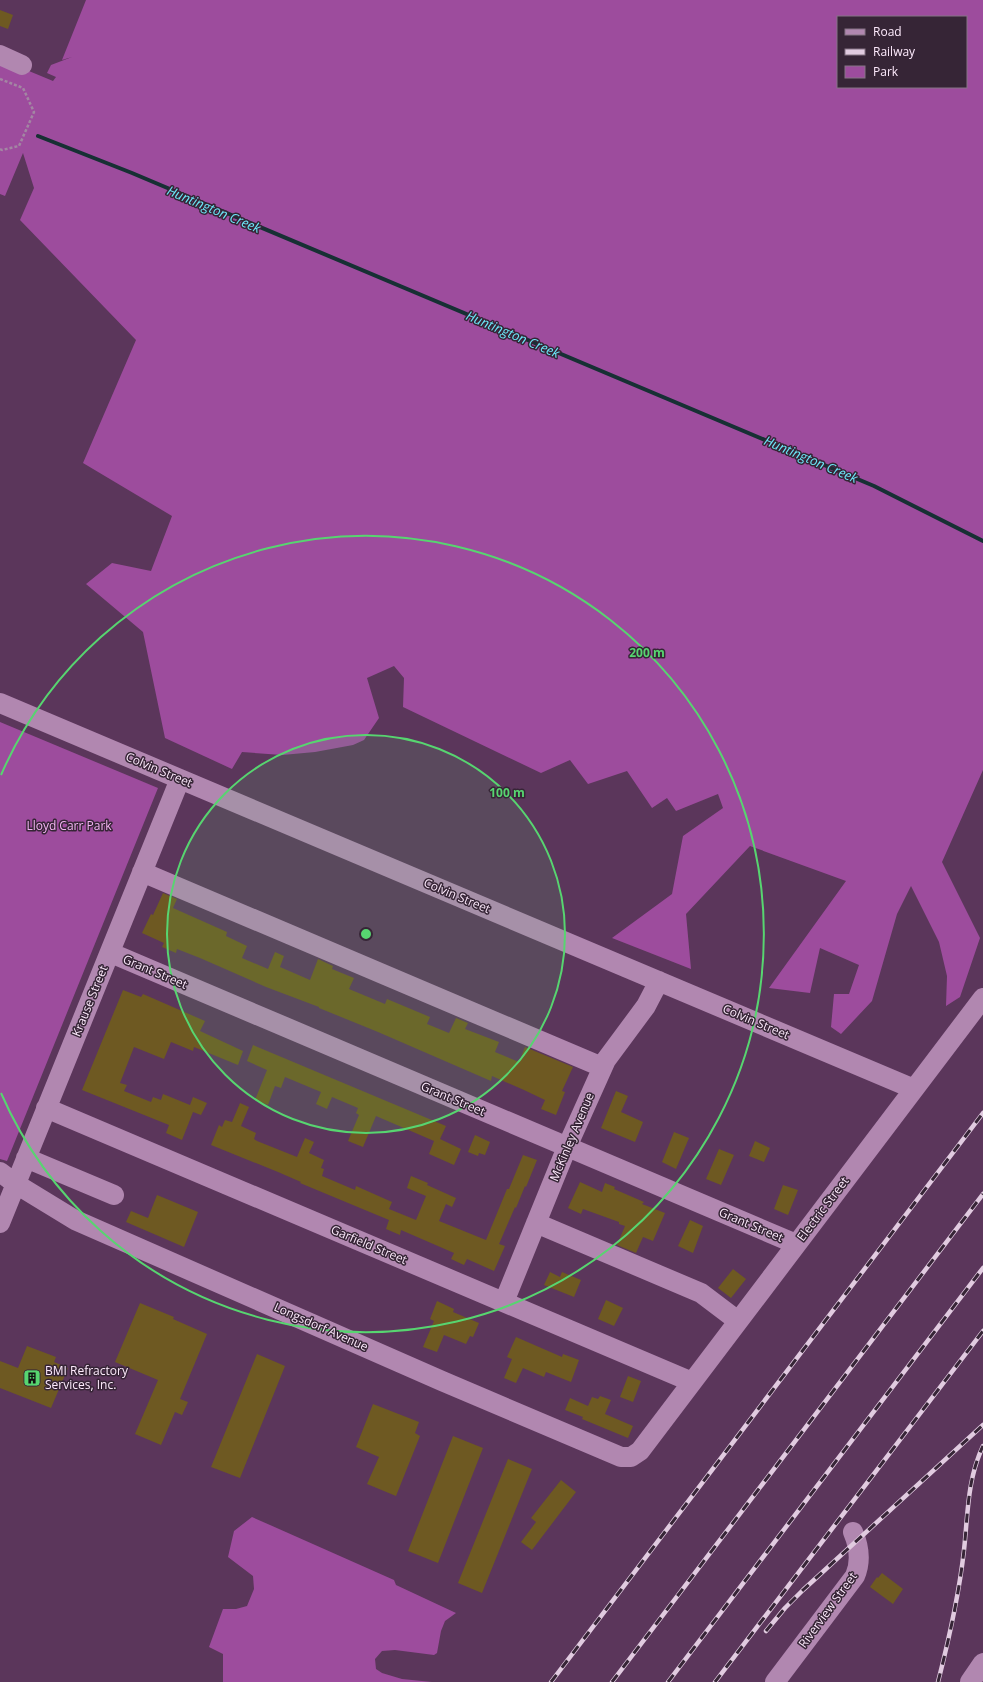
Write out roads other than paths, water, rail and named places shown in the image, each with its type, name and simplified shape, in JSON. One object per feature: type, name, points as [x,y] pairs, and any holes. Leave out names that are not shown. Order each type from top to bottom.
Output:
[{"type":"street","points":[[0,55],[22,65]]},
{"type":"street","name":"Colvin Street","points":[[0,703],[914,1088]]},
{"type":"street","name":"Krause Street","points":[[0,1223],[8,1186],[26,1158],[180,779]]},
{"type":"street","points":[[142,872],[602,1067]]},
{"type":"street","name":"Grant Street","points":[[110,952],[796,1244]]},
{"type":"street","name":"McKinley Avenue","points":[[504,1302],[567,1147],[602,1067],[613,1049],[646,1006],[659,981]]},
{"type":"street","name":"Electric Street","points":[[631,1457],[640,1451],[983,998]]},
{"type":"street","name":"Garfield Street","points":[[46,1108],[692,1382]]},
{"type":"street","points":[[26,1158],[114,1195]]},
{"type":"street","name":"Longsdorf Avenue","points":[[0,1172],[8,1186],[75,1220],[449,1384],[621,1457],[631,1457]]},
{"type":"street","points":[[536,1223],[701,1293],[738,1321]]},
{"type":"street","name":"Riverview Street","points":[[775,1682],[854,1576],[859,1560],[859,1549],[853,1532]]},
{"type":"street","points":[[970,1682],[983,1663]]},
{"type":"waterway","name":"Huntington Creek","points":[[38,136],[132,173],[874,486],[983,541]]},
{"type":"railway","points":[[551,1682],[983,1113]]},
{"type":"railway","points":[[612,1682],[983,1194]]},
{"type":"railway","points":[[668,1682],[983,1268]]},
{"type":"railway","points":[[715,1682],[983,1331]]},
{"type":"railway","points":[[766,1631],[785,1608],[803,1590],[983,1425]]},
{"type":"railway","points":[[938,1682],[950,1633],[959,1584],[971,1484],[983,1446]]},
{"type":"place","name":"BMI Refractory Services, Inc.","points":[[32,1378]]},
{"type":"park label","name":"Lloyd Carr Park","points":[[69,826]]}]
